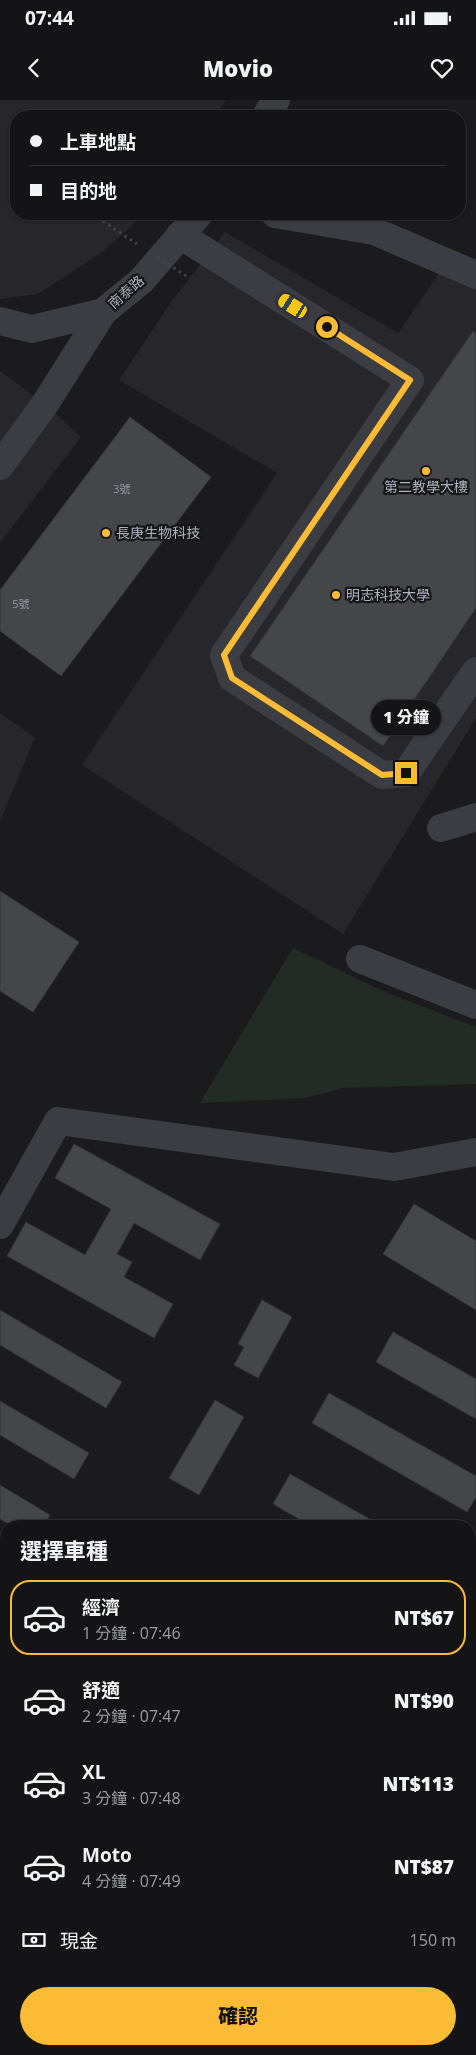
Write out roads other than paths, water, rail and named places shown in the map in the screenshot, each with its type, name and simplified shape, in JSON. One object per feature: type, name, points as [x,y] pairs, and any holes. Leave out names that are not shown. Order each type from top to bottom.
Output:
[{"type":"street","name":"南泰路","points":[[0,321],[32,329],[103,312],[141,281],[194,220]]},
{"type":"street","points":[[310,220],[374,231],[476,275]]},
{"type":"street","points":[[180,235],[410,380],[224,655],[232,678],[382,775],[406,773],[476,671]]},
{"type":"street","points":[[0,466],[45,404],[103,312]]},
{"type":"street","points":[[441,828],[476,817]]},
{"type":"street","points":[[360,960],[476,1005]]},
{"type":"street","points":[[0,1225],[58,1121],[394,1167],[476,1152]]},
{"type":"place","name":"第二教學大樓","points":[[426,471]]},
{"type":"place","name":"長庚生物科技","points":[[106,533]]},
{"type":"place","name":"明志科技大學","points":[[336,595]]}]
